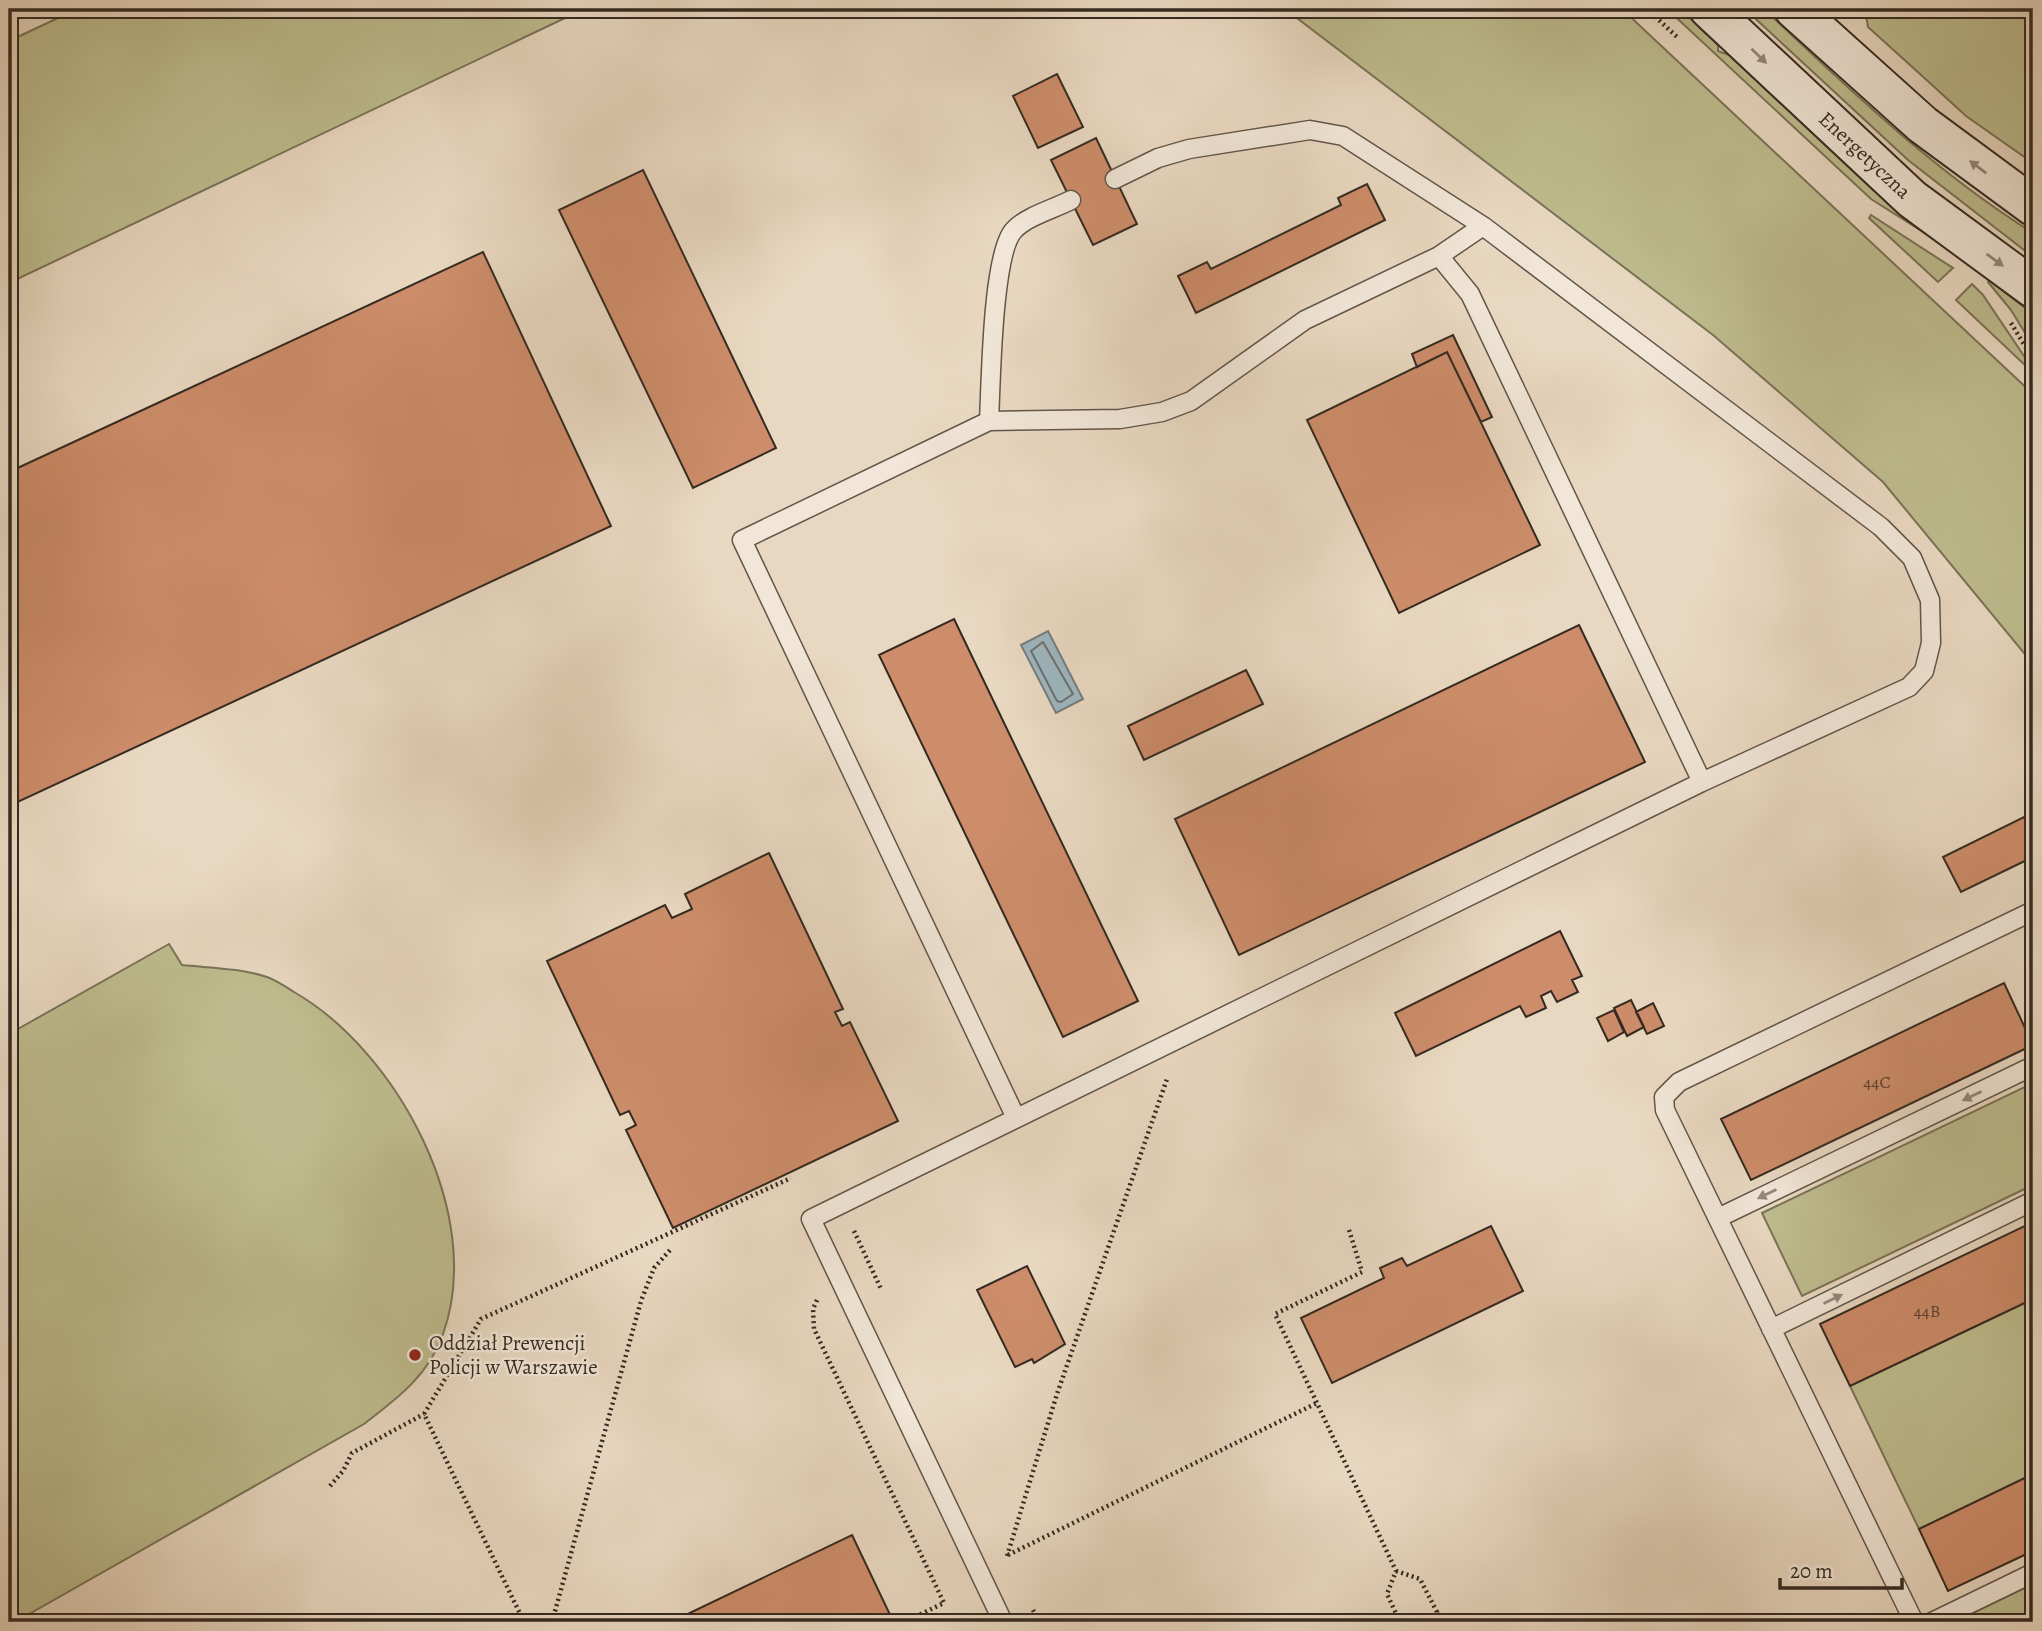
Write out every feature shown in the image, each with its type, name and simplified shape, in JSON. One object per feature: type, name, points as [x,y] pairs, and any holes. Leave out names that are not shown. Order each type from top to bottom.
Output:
[{"type":"street","name":"Energetyczna","points":[[1709,9],[1912,199],[2033,288]]},
{"type":"street","points":[[1794,9],[1923,125],[2033,206]]},
{"type":"lane","points":[[999,1621],[811,1219],[1702,782],[1909,687],[1924,671],[1931,643],[1930,600],[1912,558],[1881,527],[1483,226],[1343,136],[1310,130],[1189,149],[1158,158],[1115,178]]},
{"type":"lane","points":[[989,421],[1000,274],[1005,245],[1018,226],[1071,200]]},
{"type":"lane","points":[[1016,1118],[742,540],[989,421],[1120,419],[1162,412],[1191,401],[1305,320],[1439,256],[1483,226]]},
{"type":"lane","points":[[1439,256],[1471,294],[1702,782]]},
{"type":"lane","points":[[1914,1622],[1665,1110],[1664,1097],[1669,1090],[2033,911]]},
{"type":"lane","points":[[1718,1218],[2033,1066]]},
{"type":"lane","points":[[1772,1329],[2033,1201]]},
{"type":"lane","points":[[1932,1622],[2033,1573]]},
{"type":"path","points":[[1181,1039],[1057,1394],[1007,1556],[1317,1403]]},
{"type":"path","points":[[330,1486],[343,1471],[352,1453],[424,1414],[481,1319],[791,1178]]},
{"type":"path","points":[[1349,1230],[1362,1272],[1275,1314],[1396,1571],[1420,1579],[1437,1612],[1433,1622]]},
{"type":"path","points":[[552,1622],[641,1301],[654,1268],[671,1248]]},
{"type":"path","points":[[835,1269],[813,1309],[814,1329],[944,1603],[904,1622]]},
{"type":"path","points":[[424,1414],[524,1622]]},
{"type":"path","points":[[1396,1571],[1387,1594],[1400,1622]]},
{"type":"shaded area","points":[[77,9],[584,9],[9,283],[9,41]]},
{"type":"shaded area","points":[[1285,9],[1622,9],[2033,394],[2033,664],[1883,482],[1713,335]]},
{"type":"shaded area","points":[[1667,9],[1680,9],[1718,45],[1718,51],[1729,55],[1870,187],[1903,214],[1905,219],[1942,244],[1871,199]]},
{"type":"shaded area","points":[[1745,9],[1764,9],[1893,128],[1961,183],[2033,233],[2033,257],[1908,160]]},
{"type":"shaded area","points":[[1865,9],[2033,9],[2033,163],[1966,116],[1868,27]]},
{"type":"shaded area","points":[[1871,215],[1953,268],[1938,282],[1869,218]]},
{"type":"shaded area","points":[[1989,280],[2033,314],[2033,346],[2011,310],[1988,282]]},
{"type":"shaded area","points":[[1972,284],[1983,295],[2030,365],[2028,368],[1956,300]]},
{"type":"shaded area","points":[[169,944],[182,965],[257,974],[294,992],[332,1019],[367,1054],[398,1095],[423,1140],[442,1189],[452,1239],[453,1288],[443,1334],[430,1362],[421,1374],[364,1424],[15,1622],[9,1622],[9,1034]]},
{"type":"shaded area","points":[[2033,1083],[2033,1185],[1802,1296],[1762,1213]]},
{"type":"shaded area","points":[[2033,1299],[2033,1474],[1919,1529],[1850,1386]]},
{"type":"shaded area","points":[[2033,1584],[2033,1622],[1967,1622],[1964,1617]]},
{"type":"water","points":[[1048,631],[1083,699],[1056,713],[1021,645]]},
{"type":"building","points":[[1057,74],[1083,127],[1038,148],[1013,96]]},
{"type":"building","points":[[1096,138],[1137,224],[1093,245],[1051,160]]},
{"type":"building","points":[[643,170],[776,448],[693,488],[559,210]]},
{"type":"building","points":[[1367,184],[1385,220],[1196,313],[1178,276],[1207,262],[1211,269],[1341,205],[1338,198]]},
{"type":"building","points":[[483,252],[611,526],[9,806],[9,472]]},
{"type":"building","points":[[1453,335],[1492,417],[1481,422],[1447,352],[1417,367],[1412,354]]},
{"type":"building","points":[[1447,352],[1540,545],[1399,613],[1307,420]]},
{"type":"building","points":[[954,619],[1138,1001],[1063,1037],[879,655]]},
{"type":"building","points":[[1579,625],[1645,762],[1239,955],[1175,819]]},
{"type":"building","points":[[1246,670],[1263,704],[1144,760],[1128,726]]},
{"type":"building","points":[[2024,817],[2033,836],[2033,857],[1961,892],[1943,857]]},
{"type":"building","points":[[769,853],[843,1009],[835,1012],[842,1026],[850,1022],[898,1121],[673,1228],[626,1130],[636,1125],[629,1111],[620,1115],[547,961],[665,905],[672,918],[692,909],[685,894]]},
{"type":"building","points":[[1560,931],[1582,976],[1572,980],[1578,992],[1557,1002],[1551,991],[1541,996],[1546,1008],[1526,1017],[1520,1006],[1416,1056],[1395,1013]]},
{"type":"building","points":[[2004,983],[2033,1045],[1751,1180],[1721,1119]]},
{"type":"building","points":[[1631,1000],[1644,1027],[1627,1036],[1614,1008]]},
{"type":"building","points":[[1653,1003],[1664,1026],[1647,1034],[1636,1012]]},
{"type":"building","points":[[1614,1010],[1624,1032],[1608,1041],[1597,1018]]},
{"type":"building","points":[[2033,1222],[2033,1299],[1850,1386],[1820,1324]]},
{"type":"building","points":[[1491,1226],[1523,1291],[1332,1383],[1301,1318],[1384,1278],[1380,1268],[1402,1258],[1407,1266]]},
{"type":"building","points":[[1027,1266],[1065,1344],[1034,1363],[1032,1359],[1015,1367],[977,1290]]},
{"type":"building","points":[[2033,1474],[2033,1551],[1948,1591],[1919,1529]]},
{"type":"building","points":[[852,1535],[893,1621],[671,1622]]},
{"type":"place","name":"Oddział Prewencji Policji w Warszawie","points":[[415,1355]]}]
